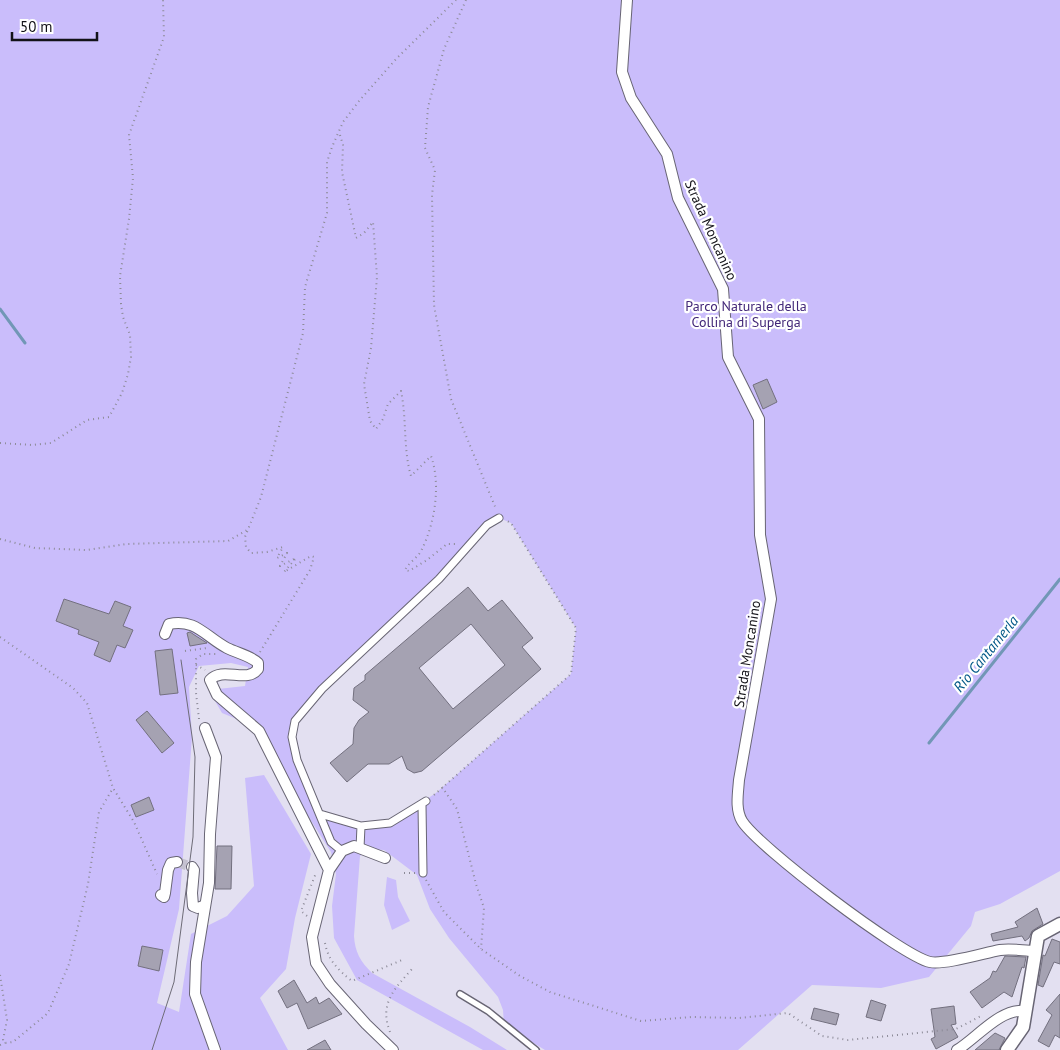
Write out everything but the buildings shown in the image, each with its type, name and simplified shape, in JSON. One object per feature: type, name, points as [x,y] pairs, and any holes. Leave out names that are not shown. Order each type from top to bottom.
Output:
[{"type":"street","name":"Strada Moncanino","points":[[627,0],[622,72],[631,98],[667,154],[678,198],[723,289],[728,357],[759,419],[760,535],[770,599],[739,780],[737,804],[742,822],[770,850],[862,922],[900,947],[930,962],[1003,949],[1034,951]]},
{"type":"street","points":[[342,851],[332,844],[297,760],[292,737],[295,722],[322,689],[439,579],[487,526],[499,518]]},
{"type":"street","points":[[165,634],[168,624],[178,622],[199,628],[219,644],[256,661],[259,666],[256,672],[250,675],[220,673],[210,680],[211,686],[229,706],[258,731],[321,857],[330,870]]},
{"type":"street","points":[[205,728],[216,757],[205,905],[196,962],[196,994],[215,1050]]},
{"type":"street","points":[[320,814],[361,826],[390,823],[424,803],[423,874]]},
{"type":"street","points":[[360,848],[361,826]]},
{"type":"street","points":[[386,858],[354,846],[342,851],[330,870],[314,923],[312,937],[316,963],[336,991],[393,1050]]},
{"type":"street","points":[[161,895],[164,896],[166,893],[168,870],[172,863],[177,862]]},
{"type":"street","points":[[192,867],[194,870],[193,906],[198,908],[205,905]]},
{"type":"street","points":[[1007,1050],[1024,1027],[1025,1011],[1030,994],[1034,951],[1038,936],[1060,924]]},
{"type":"street","points":[[957,1050],[1005,1015],[1015,1011],[1025,1011]]},
{"type":"lane","points":[[460,994],[488,1011],[536,1050]]},
{"type":"path","points":[[0,443],[32,445],[51,443],[87,420],[109,417],[122,393],[131,356],[130,335],[123,317],[120,276],[133,178],[128,135],[164,37],[162,0]]},
{"type":"path","points":[[256,661],[310,570],[314,557],[311,556],[284,572],[296,558],[280,566],[287,553],[277,558],[283,547],[267,552],[251,553],[246,547],[247,530],[254,518],[261,497],[303,333],[305,287],[327,213],[327,162],[332,147],[340,134],[343,122],[397,58],[456,0]]},
{"type":"path","points":[[436,793],[571,674],[576,628],[512,523],[499,518],[451,399],[434,306],[432,195],[435,170],[425,148],[428,107],[444,50],[466,0]]},
{"type":"path","points":[[340,134],[343,145],[342,172],[356,238],[364,233],[373,222],[377,277],[371,348],[364,384],[370,421],[376,429],[383,419],[388,404],[401,392],[405,409],[406,460],[411,476],[431,456],[436,470],[432,525],[421,551],[405,570],[409,571],[427,560],[447,544],[456,543],[468,547]]},
{"type":"path","points":[[0,538],[35,548],[87,550],[126,544],[228,541],[247,530]]},
{"type":"path","points":[[0,637],[73,688],[87,703],[112,788],[134,822],[157,874],[161,895]]},
{"type":"path","points":[[184,651],[219,644]]},
{"type":"path","points":[[196,665],[197,713],[205,728]]},
{"type":"path","points":[[442,787],[457,809],[484,908],[481,949]]},
{"type":"path","points":[[0,1045],[14,1042],[48,1013],[69,964],[88,884],[99,812],[112,788]]},
{"type":"path","points":[[314,923],[302,911],[321,857]]},
{"type":"path","points":[[404,873],[423,874],[444,912],[481,949],[520,976],[550,992],[641,1021],[692,1017],[739,1018],[788,1013],[822,1036],[848,1040],[956,1028],[988,1013]]},
{"type":"path","points":[[324,937],[327,952],[336,969],[352,981],[402,960]]},
{"type":"path","points":[[392,1036],[385,1019],[385,1012],[397,986],[412,969]]},
{"type":"path","points":[[0,977],[7,1020],[3,1040],[5,1043]]},
{"type":"green space","name":"Parco Naturale della Collina di Superga","points":[[0,0],[1060,0],[1060,871],[1000,904],[975,912],[971,926],[929,977],[881,988],[812,985],[738,1050],[545,1050],[504,1025],[503,1010],[498,997],[449,938],[430,909],[417,875],[384,850],[368,849],[360,856],[354,936],[357,952],[361,960],[372,973],[470,1027],[507,1050],[483,1050],[357,980],[334,938],[332,906],[336,874],[331,852],[249,724],[222,713],[211,694],[218,689],[245,686],[248,667],[231,663],[199,666],[189,687],[192,737],[179,909],[157,1003],[179,1012],[191,934],[227,916],[254,886],[245,778],[264,775],[311,854],[295,918],[286,969],[260,998],[288,1050],[0,1050]],"holes":[[[499,518],[511,523],[576,628],[571,674],[436,793],[390,823],[361,825],[320,814],[292,737],[295,721],[322,689],[439,579],[487,525]]]},
{"type":"green space","points":[[387,877],[396,880],[398,897],[410,921],[392,930],[384,905]]},
{"type":"waterway","points":[[0,309],[25,343]]},
{"type":"waterway","name":"Rio Cantamerla","points":[[929,743],[1060,579]]},
{"type":"tunnel","points":[[177,862],[192,867]]},
{"type":"tram line","points":[[152,1050],[174,982],[193,837],[195,757],[181,660]]}]
